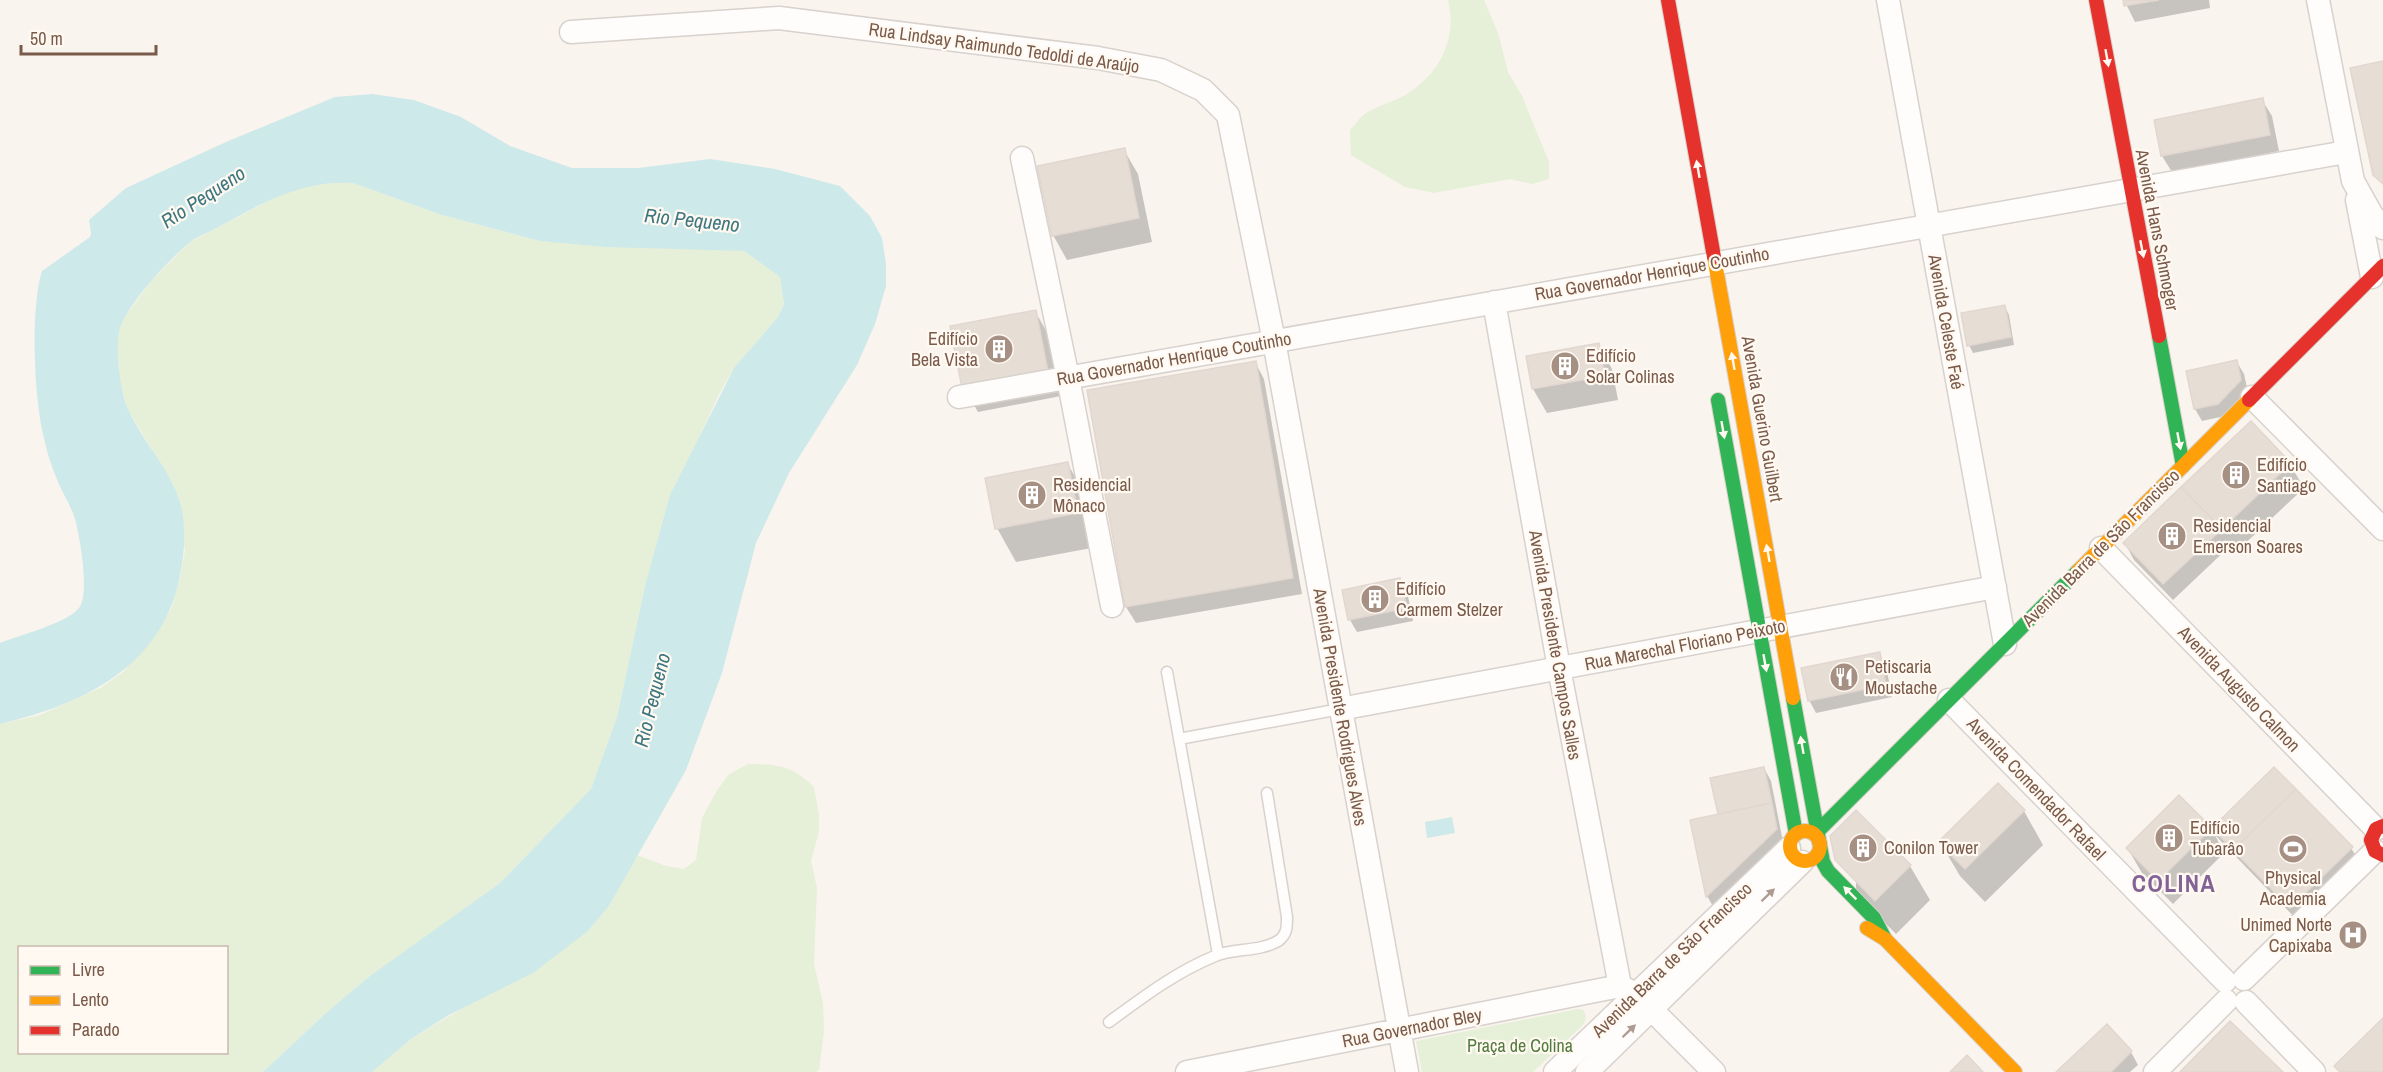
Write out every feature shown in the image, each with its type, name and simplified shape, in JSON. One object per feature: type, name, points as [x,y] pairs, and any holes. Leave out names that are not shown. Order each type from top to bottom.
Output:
[{"type":"main road","name":"Avenida Guerino Guilbert","points":[[1668,0],[1699,266],[1770,629],[1799,854]]},
{"type":"main road","name":"Avenida Hans Schmoger","points":[[2096,0],[2194,455]]},
{"type":"main road","name":"Avenida Hans Schmoger","points":[[2121,58],[2138,188],[2183,466]]},
{"type":"main road","name":"Avenida Barra de São Francisco","points":[[1799,854],[1816,858],[1819,837],[1887,762],[2378,272]]},
{"type":"main road","name":"Avenida Guerino Guilbert","points":[[1715,385],[1770,629],[1808,773],[1824,862],[1828,871],[1874,918],[1884,939]]},
{"type":"main road","points":[[1844,785],[1887,762]]},
{"type":"main road","points":[[1808,773],[1816,784],[1822,786]]},
{"type":"main road","points":[[1799,854],[1811,832],[1819,839],[1819,837]]},
{"type":"main road","points":[[1855,919],[1884,939],[2015,1072]]},
{"type":"street","name":"Avenida Celeste Faé","points":[[1888,0],[2005,644]]},
{"type":"street","points":[[2318,0],[2346,152],[2378,272]]},
{"type":"street","name":"Rua Lindsay Raimundo Tedoldi de Araújo","points":[[571,32],[779,18],[1098,58],[1161,70],[1203,90],[1228,115],[1274,341]]},
{"type":"street","name":"Rua Governador Henrique Coutinho","points":[[959,397],[2346,152]]},
{"type":"street","points":[[1022,158],[1112,606]]},
{"type":"street","points":[[2353,181],[2372,215],[2383,228]]},
{"type":"street","name":"Avenida Presidente Campos Salles","points":[[1494,302],[1558,669],[1636,996]]},
{"type":"street","name":"Avenida Presidente Rodrigues Alves","points":[[1274,341],[1407,1072]]},
{"type":"street","points":[[2252,397],[2383,529]]},
{"type":"street","name":"Avenida Augusto Calmon","points":[[2101,548],[2379,840]]},
{"type":"street","name":"Rua Marechal Floriano Peixoto","points":[[1340,709],[1995,587]]},
{"type":"street","name":"Avenida Comendador Rafael","points":[[1948,700],[2314,1072]]},
{"type":"street","points":[[2155,1072],[2379,840]]},
{"type":"street","name":"Avenida Barra de São Francisco","points":[[1555,1072],[1636,996],[1799,854]]},
{"type":"street","points":[[1636,996],[1714,1072]]},
{"type":"street","name":"Avenida Barra de São Francisco","points":[[1587,1072],[1636,996]]},
{"type":"street","name":"Rua Governador Bley","points":[[1187,1072],[1210,1070],[1399,1030],[1636,996]]},
{"type":"lane","points":[[1167,672],[1218,954]]},
{"type":"lane","points":[[1179,739],[1340,709]]},
{"type":"lane","points":[[1109,1022],[1189,967],[1218,954],[1270,944],[1280,940],[1287,932],[1287,917],[1267,793]]},
{"type":"green space","points":[[1448,0],[1484,0],[1498,33],[1508,72],[1522,96],[1549,162],[1549,179],[1532,184],[1510,179],[1434,193],[1405,187],[1351,155],[1350,130],[1366,113],[1396,100],[1417,87],[1443,55],[1450,28]]},
{"type":"green space","points":[[338,182],[353,183],[442,215],[540,241],[744,251],[780,277],[784,304],[778,317],[734,368],[699,438],[645,586],[617,717],[591,789],[500,883],[370,977],[326,1013],[263,1072],[0,1072],[0,724],[40,715],[100,688],[122,673],[152,640],[171,609],[185,550],[174,486],[128,410],[119,378],[117,340],[121,323],[150,282],[190,242],[298,188]]},
{"type":"green space","points":[[748,764],[792,770],[814,787],[819,815],[819,831],[811,861],[817,888],[814,964],[823,1003],[824,1031],[819,1070],[816,1072],[372,1072],[411,1039],[588,931],[609,906],[637,855],[666,866],[684,869],[696,860],[702,818],[716,792],[728,775]]},
{"type":"green space","name":"Praça de Colina","points":[[1578,1009],[1583,1010],[1585,1014],[1583,1025],[1533,1072],[1422,1072],[1416,1041]]},
{"type":"water","name":"Rio Pequeno","points":[[372,94],[414,100],[461,117],[510,146],[572,168],[638,168],[710,159],[775,169],[840,186],[870,216],[882,238],[886,264],[886,286],[875,324],[857,365],[789,473],[756,543],[722,673],[686,770],[609,906],[588,931],[533,973],[449,1015],[411,1039],[372,1072],[263,1072],[326,1013],[370,976],[500,883],[591,789],[617,717],[645,586],[670,495],[734,368],[778,317],[784,304],[780,277],[744,251],[606,247],[540,241],[442,215],[353,183],[333,183],[297,190],[263,203],[198,237],[171,260],[143,291],[122,323],[118,341],[120,380],[129,411],[170,478],[182,510],[183,553],[172,603],[158,631],[140,655],[117,675],[91,692],[62,705],[0,724],[0,643],[65,618],[79,608],[84,591],[83,565],[77,527],[45,444],[38,401],[35,330],[38,287],[42,271],[90,237],[89,220],[126,188],[226,142],[335,97]]},
{"type":"water","points":[[1452,817],[1455,833],[1427,838],[1425,822]]},
{"type":"building","points":[[2123,0],[2159,0],[2124,6]]},
{"type":"building","points":[[2383,61],[2383,184],[2373,175],[2350,68]]},
{"type":"building","points":[[2263,98],[2270,135],[2161,156],[2154,120]]},
{"type":"building","points":[[1125,148],[1139,218],[1052,236],[1037,166]]},
{"type":"building","points":[[2005,305],[2011,337],[1967,346],[1961,313]]},
{"type":"building","name":"Edifício Bela Vista","points":[[1036,310],[1048,372],[962,388],[950,326]]},
{"type":"building","name":"Edifício Solar Colinas","points":[[1599,343],[1605,376],[1532,389],[1526,356]]},
{"type":"building","points":[[2237,360],[2241,380],[2218,404],[2194,409],[2186,371]]},
{"type":"building","points":[[1256,361],[1293,578],[1125,607],[1087,390]]},
{"type":"building","name":"Edifício Santiago","points":[[2251,421],[2291,463],[2222,529],[2181,487]]},
{"type":"building","name":"Residencial Mônaco","points":[[1068,462],[1078,513],[995,529],[985,478]]},
{"type":"building","name":"Residencial Emerson Soares","points":[[2181,487],[2222,529],[2163,584],[2123,543]]},
{"type":"building","name":"Edifício Carmem Stelzer","points":[[1400,578],[1407,608],[1348,620],[1342,590]]},
{"type":"building","name":"Petiscaria Moustache","points":[[1880,652],[1886,685],[1808,701],[1801,668]]},
{"type":"building","points":[[1764,767],[1772,803],[1718,814],[1710,778]]},
{"type":"building","points":[[2274,767],[2296,789],[2233,850],[2212,828]]},
{"type":"building","points":[[1998,783],[2025,810],[1965,869],[1938,842]]},
{"type":"building","name":"Physical Academia","points":[[2296,789],[2353,847],[2290,908],[2233,850]]},
{"type":"building","name":"Edifício Tubarâo","points":[[2179,795],[2212,828],[2158,881],[2126,848]]},
{"type":"building","points":[[1772,803],[1777,829],[1706,897],[1690,820]]},
{"type":"building","name":"Conilon Tower","points":[[1856,810],[1911,865],[1875,901],[1835,860],[1830,836]]},
{"type":"building","points":[[2383,1018],[2383,1072],[2340,1072],[2334,1066]]},
{"type":"building","points":[[2230,1021],[2283,1072],[2180,1072]]},
{"type":"building","points":[[2107,1024],[2132,1051],[2111,1072],[2056,1072]]},
{"type":"building","points":[[1967,1055],[1983,1072],[1950,1072]]},
{"type":"traffic: fast","points":[[2159,336],[2183,466]]},
{"type":"traffic: fast","points":[[1718,400],[1796,834]]},
{"type":"traffic: fast","points":[[1818,831],[2078,571]]},
{"type":"traffic: fast","points":[[1793,698],[1823,862],[1828,871],[1874,918],[1885,939]]},
{"type":"traffic: slow","points":[[1714,257],[1793,698]]},
{"type":"traffic: slow","points":[[2078,571],[2249,400]]},
{"type":"traffic: slow","points":[[1805,831],[1816,835],[1820,846],[1816,857],[1805,861],[1794,857],[1790,846],[1794,835],[1805,831]]},
{"type":"traffic: slow","points":[[1867,928],[1885,939],[2015,1072]]},
{"type":"traffic: jam","points":[[1668,0],[1714,257]]},
{"type":"traffic: jam","points":[[2096,0],[2159,336]]},
{"type":"traffic: jam","points":[[2249,400],[2383,266]]},
{"type":"traffic: jam","points":[[2383,826],[2376,829],[2371,840],[2375,851],[2383,855]]},
{"type":"place","name":"Edifício Bela Vista","points":[[999,349]]},
{"type":"place","name":"Edifício Solar Colinas","points":[[1565,366]]},
{"type":"place","name":"Edifício Santiago","points":[[2236,475]]},
{"type":"place","name":"Residencial Mônaco","points":[[1032,495]]},
{"type":"place","name":"Residencial Emerson Soares","points":[[2172,536]]},
{"type":"place","name":"Edifício Carmem Stelzer","points":[[1375,599]]},
{"type":"place","name":"Petiscaria Moustache","points":[[1844,677]]},
{"type":"place","name":"Edifício Tubarâo","points":[[2169,838]]},
{"type":"place","name":"Conilon Tower","points":[[1863,848]]},
{"type":"place","name":"Physical Academia","points":[[2293,849]]},
{"type":"place","name":"Unimed Norte Capixaba","points":[[2353,935]]},
{"type":"district","name":"COLINA","points":[[2174,884]]}]
